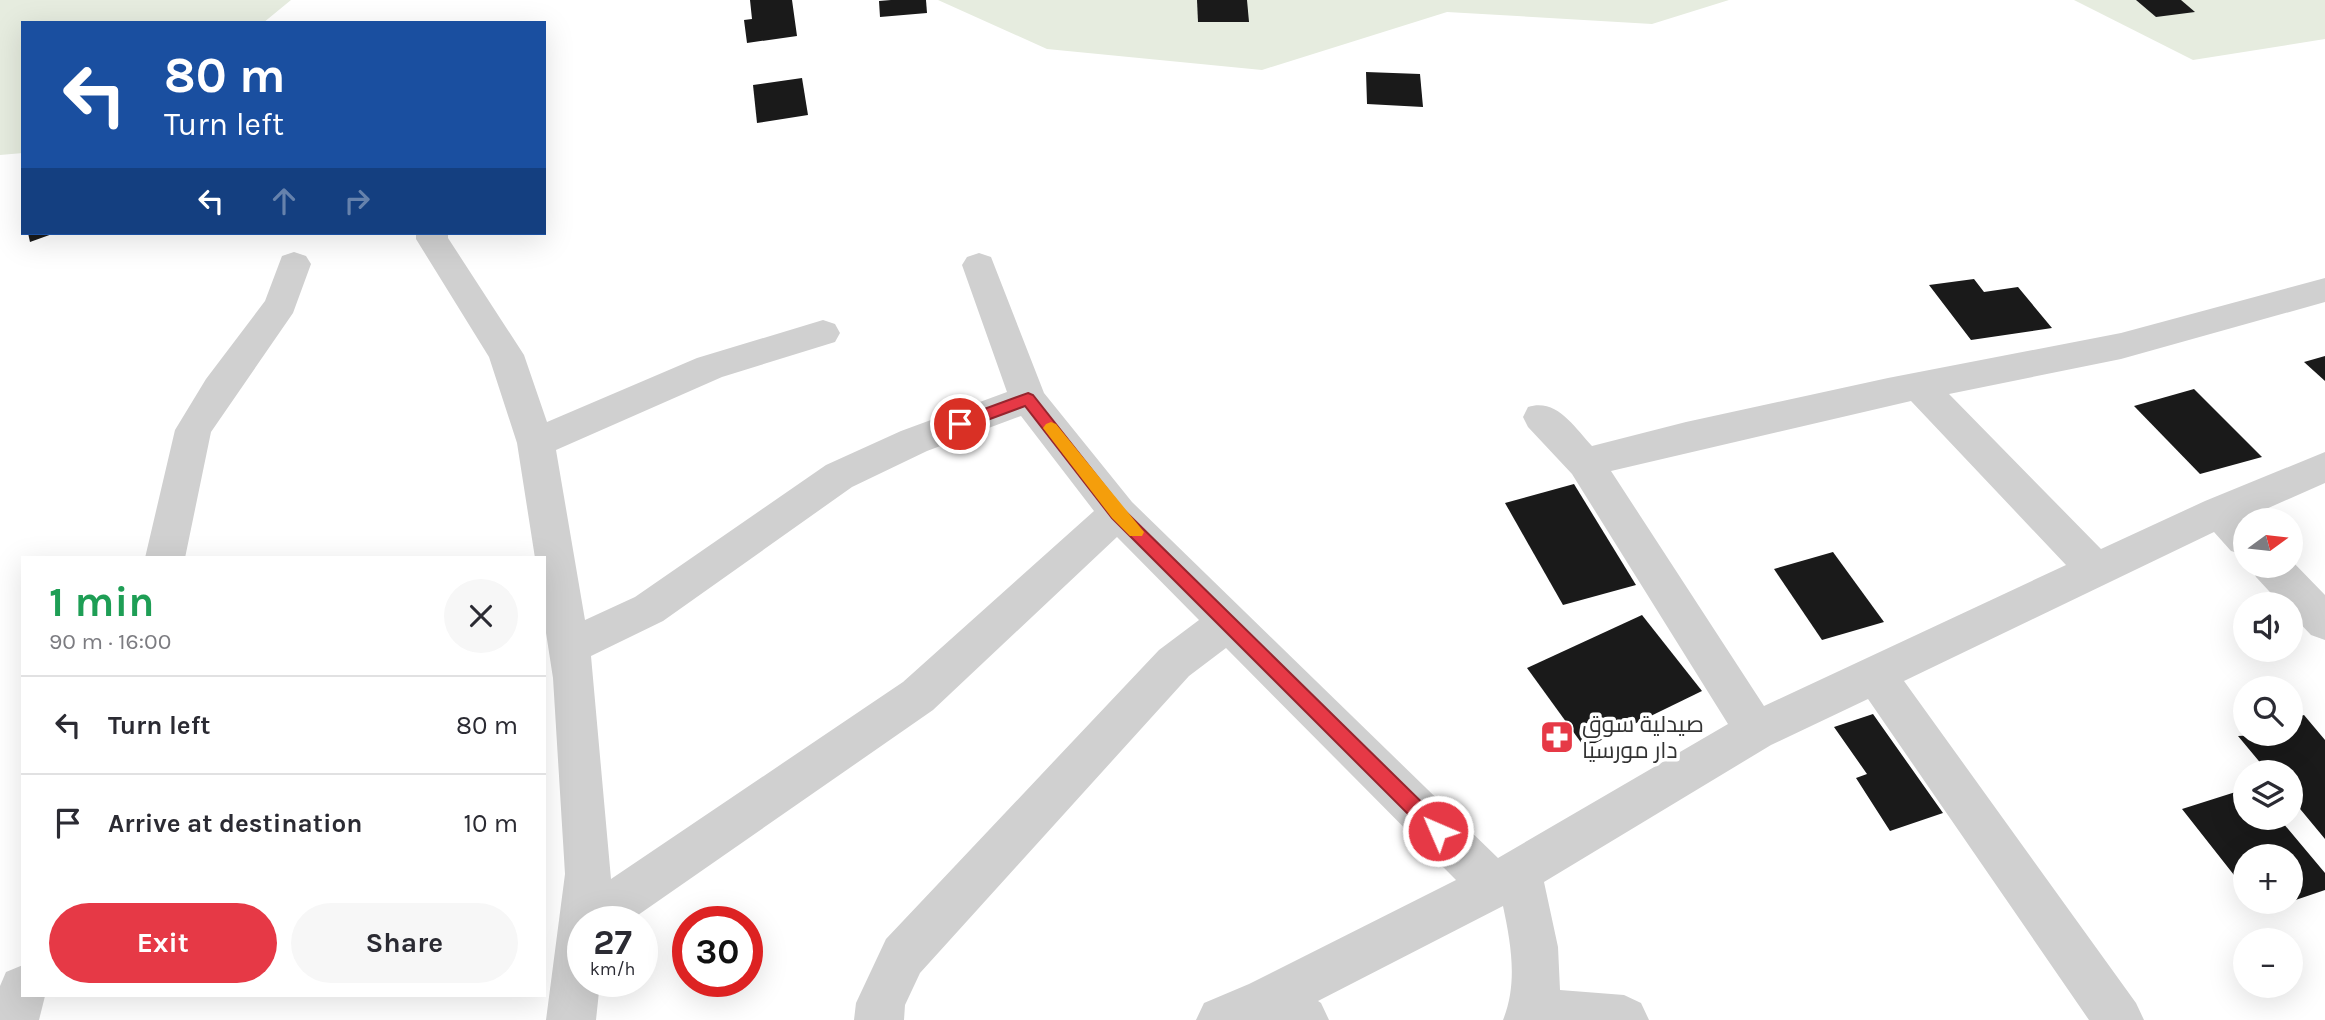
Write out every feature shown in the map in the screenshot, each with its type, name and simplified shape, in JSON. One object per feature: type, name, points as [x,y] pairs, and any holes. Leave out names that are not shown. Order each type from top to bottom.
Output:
[{"type":"street","points":[[432,235],[506,355],[536,443],[569,647],[589,874],[586,906]]},
{"type":"street","points":[[165,556],[193,430],[219,389],[281,304],[294,264]]},
{"type":"street","points":[[979,265],[1028,399],[1118,513],[1229,622],[1506,880],[1532,928],[1536,971],[1530,1016],[1624,1020]]},
{"type":"street","points":[[1586,463],[1686,437],[1919,386],[2121,346],[2325,290]]},
{"type":"street","points":[[536,443],[710,367],[822,333]]},
{"type":"street","points":[[1919,386],[2096,570]]},
{"type":"street","points":[[569,647],[649,609],[839,476],[914,441],[1028,399]]},
{"type":"street","points":[[1541,417],[1586,463],[1756,731]]},
{"type":"street","points":[[1222,1020],[1284,1011],[1756,731],[2096,570],[2232,525],[2325,467]]},
{"type":"street","points":[[612,906],[918,696],[1118,513]]},
{"type":"street","points":[[2283,578],[2325,622]]},
{"type":"street","points":[[879,1020],[881,1003],[904,956],[1174,663],[1229,622]]},
{"type":"street","points":[[1874,673],[2119,1020]]},
{"type":"street","points":[[14,1020],[21,996]]},
{"type":"street","points":[[571,1020],[574,997]]},
{"type":"shaded area","points":[[0,0],[291,0],[265,21],[21,21],[21,153],[0,155]]},
{"type":"shaded area","points":[[938,0],[1729,0],[1652,24],[1447,12],[1262,70],[1047,49]]},
{"type":"shaded area","points":[[2074,0],[2325,0],[2325,39],[2193,60]]},
{"type":"building","points":[[750,0],[792,0],[797,36],[747,43],[744,20],[752,19]]},
{"type":"building","points":[[926,0],[927,13],[880,17],[879,1]]},
{"type":"building","points":[[1197,0],[1247,0],[1249,22],[1198,22]]},
{"type":"building","points":[[2136,0],[2181,0],[2195,12],[2156,17]]},
{"type":"building","points":[[1366,72],[1420,74],[1423,107],[1367,104]]},
{"type":"building","points":[[802,78],[808,115],[757,123],[753,85]]},
{"type":"building","points":[[28,235],[49,235],[30,242]]},
{"type":"building","points":[[1974,279],[1984,292],[2018,287],[2052,328],[1971,340],[1929,285]]},
{"type":"building","points":[[2325,356],[2325,381],[2304,362]]},
{"type":"building","points":[[2194,389],[2262,457],[2200,474],[2134,406]]},
{"type":"building","points":[[1574,484],[1636,585],[1563,605],[1505,503]]},
{"type":"building","points":[[1833,552],[1884,622],[1822,640],[1774,569]]},
{"type":"building","points":[[1642,615],[1702,691],[1585,748],[1527,668]]},
{"type":"building","points":[[1873,714],[1943,813],[1890,831],[1856,778],[1867,774],[1834,727]]},
{"type":"building","points":[[2303,715],[2325,740],[2325,839],[2303,812],[2303,760],[2258,760],[2246,746],[2303,746]]},
{"type":"building","points":[[2233,793],[2233,830],[2289,830],[2301,844],[2233,844],[2233,874],[2182,809]]},
{"type":"building","points":[[2303,847],[2325,873],[2325,890],[2303,897]]},
{"type":"slow traffic","points":[[1051,428],[1136,532]]},
{"type":"place","name":"صيدلية سوق دار مورسيا","points":[[1557,737]]},
{"type":"route","points":[[960,424],[1028,399],[1118,513],[1438,831]]}]
